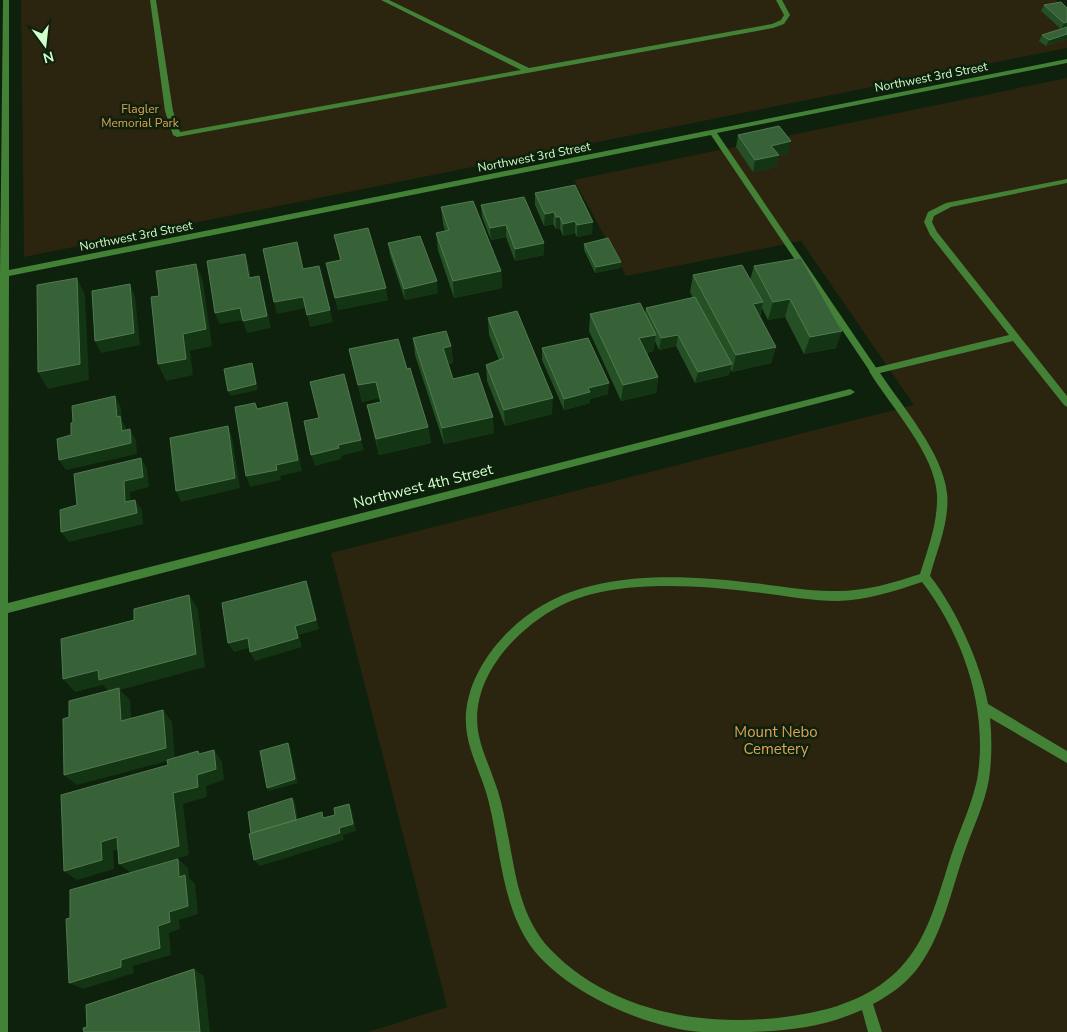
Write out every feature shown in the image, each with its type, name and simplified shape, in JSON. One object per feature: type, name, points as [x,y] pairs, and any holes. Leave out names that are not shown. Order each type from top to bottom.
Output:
[{"type":"street","points":[[1,1032],[1,805],[4,609],[2,412],[3,166],[6,0]]},
{"type":"street","points":[[153,0],[169,111],[178,135],[773,26],[781,24],[786,20],[787,15],[779,0]]},
{"type":"street","points":[[384,0],[529,71]]},
{"type":"street","name":"Northwest 3rd Street","points":[[4,274],[1067,61]]},
{"type":"street","points":[[713,133],[874,371],[926,451],[936,470],[942,493],[941,514],[924,577]]},
{"type":"street","points":[[1067,181],[949,205],[931,214],[928,222],[933,233],[1067,404]]},
{"type":"street","points":[[874,371],[1014,337]]},
{"type":"street","name":"Northwest 4th Street","points":[[4,609],[850,392]]},
{"type":"street","points":[[924,577],[938,594],[970,658],[980,686],[986,754],[982,783],[927,940],[909,970],[888,988],[866,1002],[829,1016],[788,1026],[743,1030],[698,1028],[663,1020],[594,993],[562,970],[538,946],[516,903],[492,793],[474,744],[471,724],[472,704],[487,666],[508,638],[532,616],[562,599],[584,591],[609,586],[708,583],[836,596],[868,593],[924,577]]},
{"type":"street","points":[[983,707],[1067,757]]},
{"type":"street","points":[[866,1002],[875,1032]]},
{"type":"green space","name":"Flagler Memorial Park","points":[[21,0],[1056,0],[1067,9],[1067,48],[24,257]]},
{"type":"green space","name":"Mount Nebo Cemetery","points":[[1067,78],[1067,1032],[368,1032],[447,1007],[331,553],[914,405],[801,241],[626,276],[574,180]]},
{"type":"building","points":[[1061,2],[1067,8],[1067,22],[1064,23],[1044,5]]},
{"type":"building","points":[[1067,27],[1067,34],[1049,40],[1042,35]]},
{"type":"building","points":[[779,126],[791,141],[771,146],[779,155],[755,160],[738,135]]},
{"type":"building","points":[[575,185],[593,222],[577,225],[575,221],[563,224],[560,217],[556,217],[554,212],[545,214],[535,193]]},
{"type":"building","points":[[524,197],[544,243],[515,249],[506,225],[490,228],[481,205]]},
{"type":"building","points":[[473,201],[501,271],[453,281],[436,233],[449,230],[441,207]]},
{"type":"building","points":[[368,228],[386,288],[335,298],[326,263],[341,260],[334,235]]},
{"type":"building","points":[[420,236],[437,281],[404,289],[388,243]]},
{"type":"building","points":[[608,238],[621,262],[596,267],[584,244]]},
{"type":"building","points":[[297,242],[303,269],[319,266],[330,310],[307,315],[303,297],[274,302],[263,249]]},
{"type":"building","points":[[245,254],[249,278],[259,276],[267,316],[243,321],[240,308],[215,313],[207,261]]},
{"type":"building","points":[[801,258],[842,331],[810,337],[790,299],[773,302],[754,266]]},
{"type":"building","points":[[196,264],[206,329],[183,334],[186,359],[158,364],[151,297],[159,296],[156,271]]},
{"type":"building","points":[[742,265],[763,302],[753,304],[776,347],[736,355],[693,275]]},
{"type":"building","points":[[77,278],[80,364],[38,372],[37,285]]},
{"type":"building","points":[[130,284],[134,333],[95,341],[92,291]]},
{"type":"building","points":[[695,297],[732,364],[698,372],[678,335],[661,338],[646,308]]},
{"type":"building","points":[[640,303],[656,335],[639,338],[658,377],[623,385],[590,314]]},
{"type":"building","points":[[517,311],[553,398],[504,410],[486,365],[504,358],[488,318]]},
{"type":"building","points":[[446,331],[451,346],[443,348],[453,379],[478,373],[493,417],[442,428],[413,338]]},
{"type":"building","points":[[588,338],[609,383],[588,388],[590,392],[564,399],[542,348]]},
{"type":"building","points":[[398,339],[407,369],[410,368],[428,427],[376,439],[367,405],[381,402],[376,382],[358,385],[349,349]]},
{"type":"building","points":[[252,363],[256,384],[228,391],[224,369]]},
{"type":"building","points":[[344,374],[361,440],[338,445],[339,448],[311,455],[304,421],[319,418],[310,382]]},
{"type":"building","points":[[115,396],[117,417],[120,416],[122,431],[130,429],[131,443],[59,460],[57,439],[71,435],[71,423],[73,422],[72,406]]},
{"type":"building","points":[[287,402],[298,460],[276,465],[277,470],[246,476],[235,407],[255,403],[257,409]]},
{"type":"building","points":[[228,426],[235,478],[176,491],[170,438]]},
{"type":"building","points":[[141,458],[143,477],[124,481],[125,502],[135,500],[137,513],[61,532],[60,510],[77,505],[74,474]]},
{"type":"building","points":[[306,581],[316,620],[295,626],[298,638],[250,652],[248,638],[228,643],[222,603]]},
{"type":"building","points":[[189,595],[196,654],[99,680],[98,670],[63,679],[61,639],[134,620],[134,609]]},
{"type":"building","points":[[119,688],[121,721],[163,710],[166,748],[64,775],[63,719],[69,717],[69,701]]},
{"type":"building","points":[[288,743],[295,779],[267,788],[260,751]]},
{"type":"building","points":[[214,750],[216,769],[197,775],[198,787],[173,793],[179,846],[119,864],[117,837],[101,842],[102,860],[64,871],[61,795],[168,765],[167,760],[198,751],[199,754]]},
{"type":"building","points":[[292,798],[296,820],[251,833],[248,812]]},
{"type":"building","points":[[349,804],[353,824],[339,828],[340,833],[254,860],[249,834],[322,812],[323,818],[335,815],[334,808]]},
{"type":"building","points":[[178,859],[179,877],[185,875],[188,906],[169,912],[170,922],[158,926],[160,948],[121,960],[121,967],[69,983],[66,919],[70,918],[70,890]]},
{"type":"building","points":[[194,969],[200,1032],[84,1032],[83,1028],[87,1027],[86,1005]]}]
